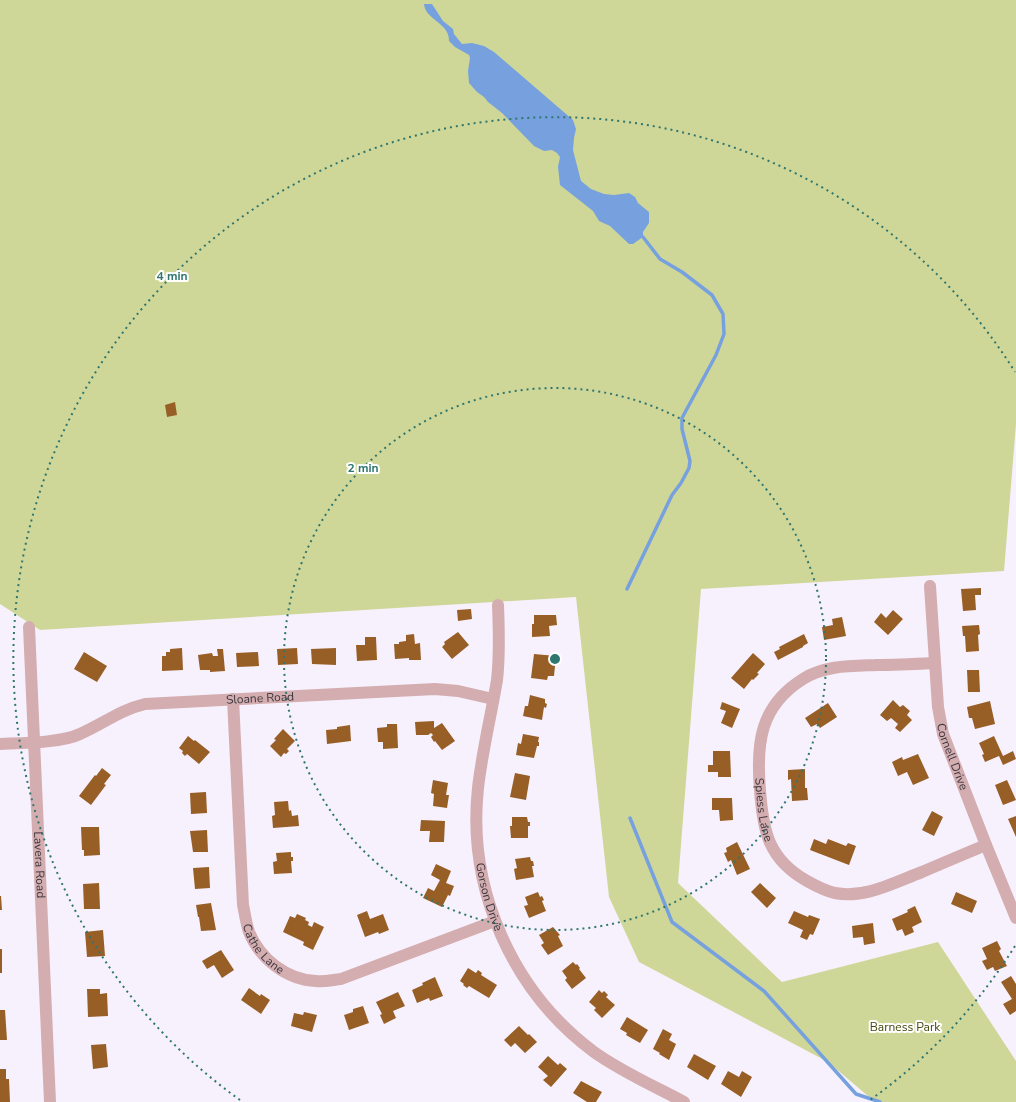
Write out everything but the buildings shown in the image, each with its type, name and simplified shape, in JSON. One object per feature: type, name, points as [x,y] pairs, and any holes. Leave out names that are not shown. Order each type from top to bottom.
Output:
[{"type":"street","name":"Cornell Drive","points":[[930,586],[934,663],[938,707],[943,734],[1016,918]]},
{"type":"street","name":"Gorson Drive","points":[[498,605],[500,647],[497,679],[478,786],[476,826],[481,872],[486,895],[502,940],[520,972],[537,997],[568,1030],[610,1062],[684,1102]]},
{"type":"street","name":"Lavera Road","points":[[29,627],[50,1102]]},
{"type":"street","name":"Spiess Lane","points":[[934,663],[850,666],[823,670],[803,680],[781,698],[772,709],[766,720],[761,735],[759,750],[762,818],[765,832],[773,849],[788,868],[800,877],[835,893],[852,894],[880,889],[986,845]]},
{"type":"street","name":"Sloane Road","points":[[0,744],[66,739],[80,734],[120,712],[145,704],[435,689],[458,691],[493,699]]},
{"type":"street","name":"Cathe Lane","points":[[234,699],[243,905],[246,921],[255,944],[263,955],[275,966],[298,978],[314,982],[341,979],[495,921]]},
{"type":"green space","name":"Barness Park","points":[[0,0],[1016,0],[1016,424],[1004,571],[701,589],[678,883],[782,982],[938,942],[1016,1061],[1016,1102],[875,1102],[828,1062],[639,962],[609,897],[576,597],[40,630],[0,604]]},
{"type":"water","points":[[424,4],[432,4],[443,21],[453,29],[454,34],[462,44],[472,43],[484,46],[494,52],[573,120],[576,129],[573,150],[581,181],[591,189],[604,194],[614,195],[629,193],[635,197],[638,203],[649,212],[649,223],[643,232],[643,237],[633,244],[629,244],[610,226],[599,221],[593,211],[560,185],[558,167],[560,157],[557,153],[552,150],[544,151],[534,146],[502,113],[477,92],[469,83],[469,55],[455,47],[449,41],[446,30],[428,14]]},
{"type":"waterway","points":[[627,589],[672,495],[681,483],[689,468],[690,461],[682,429],[682,418],[716,355],[724,334],[723,314],[712,295],[682,272],[660,259],[643,237]]},
{"type":"waterway","points":[[630,818],[672,922],[764,991],[856,1094],[880,1102]]}]
